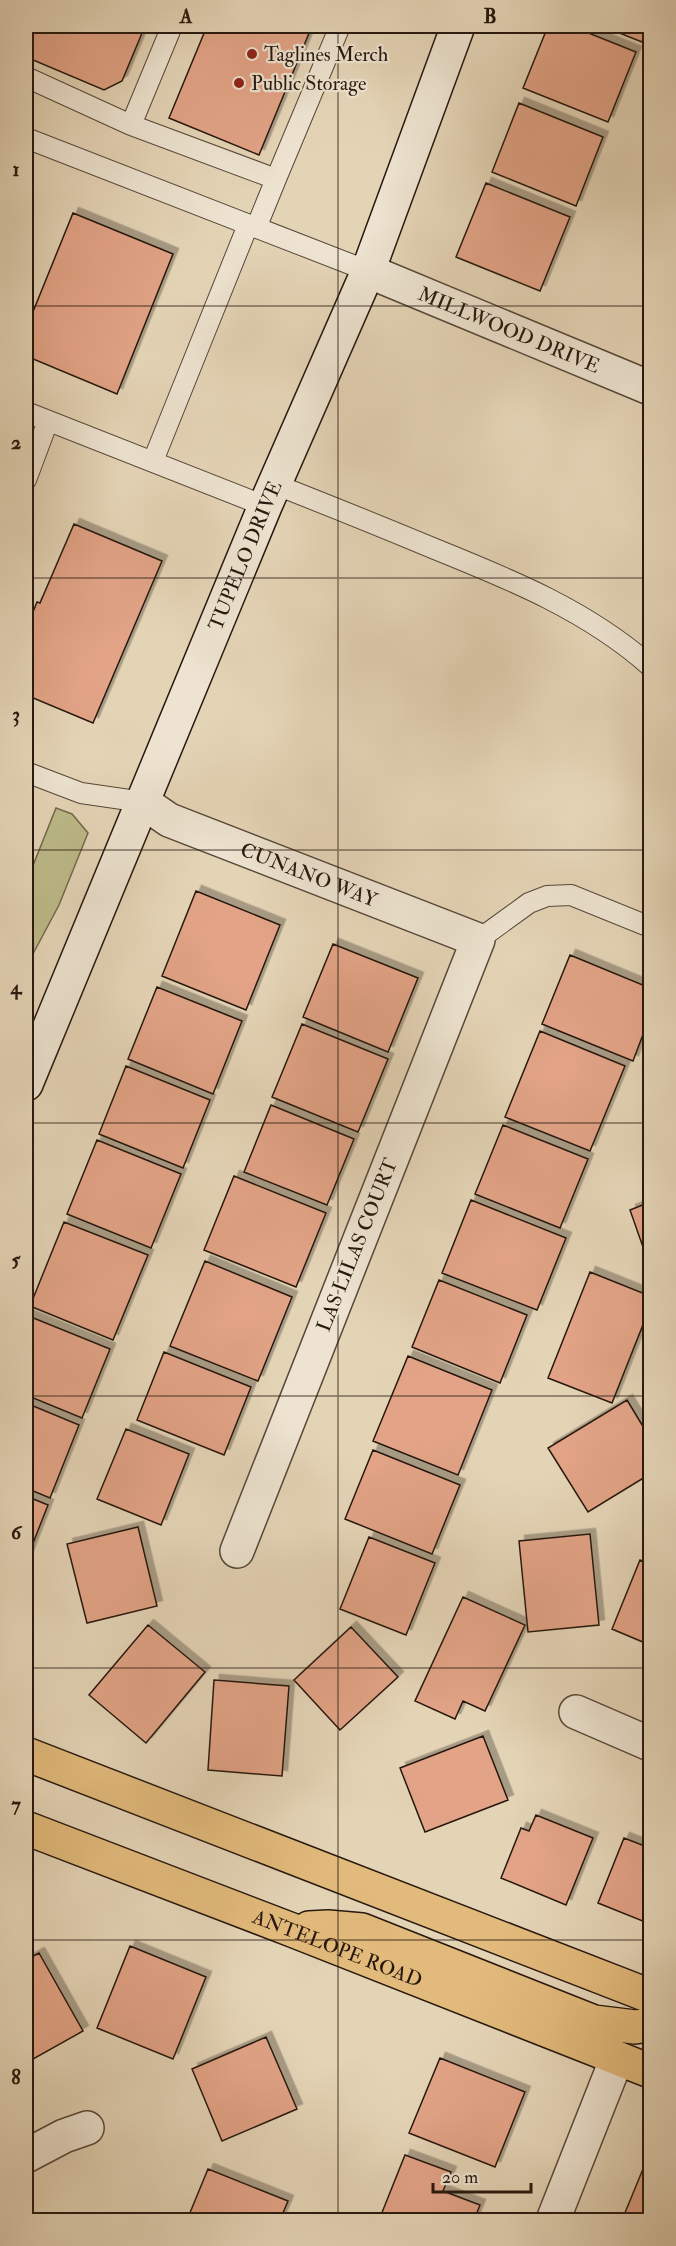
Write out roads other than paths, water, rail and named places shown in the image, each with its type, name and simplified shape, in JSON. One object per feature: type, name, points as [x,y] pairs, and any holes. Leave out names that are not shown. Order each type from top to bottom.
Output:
[{"type":"main road","points":[[26,1754],[651,1996]]},
{"type":"main road","name":"ANTELOPE ROAD","points":[[26,1828],[651,2071]]},
{"type":"main road","points":[[292,1930],[328,1927],[362,1930],[594,2022],[635,2027],[651,2025]]},
{"type":"main road","points":[[617,2058],[642,2049],[651,2050]]},
{"type":"street","name":"TUPELO DRIVE","points":[[26,1084],[270,495],[368,271],[458,26]]},
{"type":"street","name":"MILLWOOD DRIVE","points":[[368,271],[651,388]]},
{"type":"street","name":"CUNANO WAY","points":[[143,802],[169,820],[478,940]]},
{"type":"street","name":"LAS LILAS COURT","points":[[237,1551],[478,940]]},
{"type":"street","points":[[576,1712],[651,1744]]},
{"type":"street","points":[[553,2220],[617,2058]]},
{"type":"street","points":[[26,2156],[64,2136],[87,2128]]},
{"type":"lane","points":[[131,125],[172,26]]},
{"type":"lane","points":[[153,461],[340,26]]},
{"type":"lane","points":[[26,77],[131,125],[276,179]]},
{"type":"lane","points":[[26,138],[368,271]]},
{"type":"lane","points":[[26,412],[153,461],[270,495],[519,583],[577,613],[636,653],[651,666]]},
{"type":"lane","points":[[26,480],[48,421]]},
{"type":"lane","points":[[26,772],[81,793],[143,802]]},
{"type":"lane","points":[[478,940],[529,903],[547,896],[571,895],[651,927]]},
{"type":"place","name":"Taglines Merch","points":[[252,54]]},
{"type":"place","name":"Public Storage","points":[[239,83]]}]
